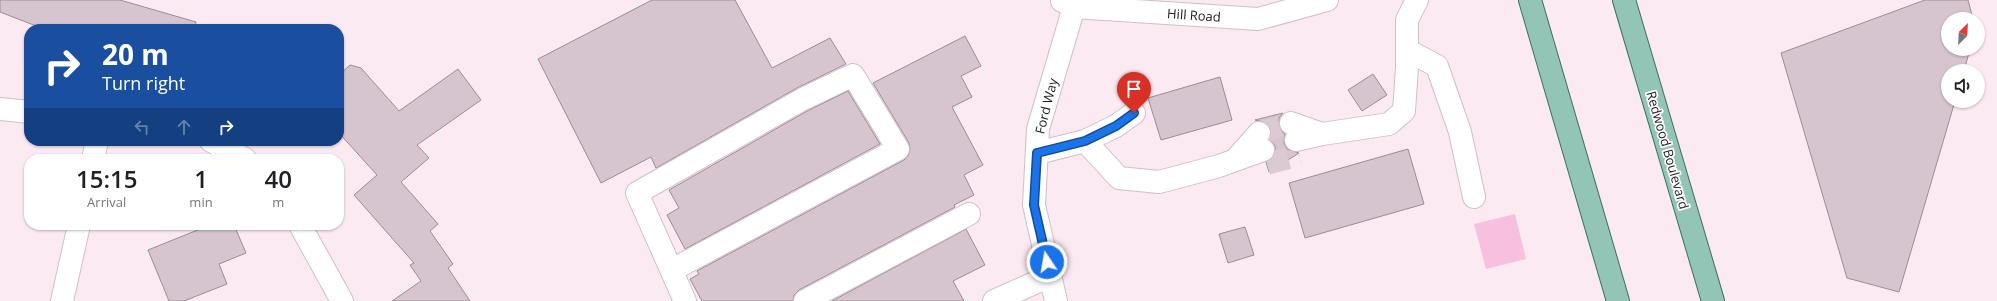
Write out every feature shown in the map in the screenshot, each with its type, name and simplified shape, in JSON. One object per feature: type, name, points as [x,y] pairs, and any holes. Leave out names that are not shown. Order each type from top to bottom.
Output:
[{"type":"main road","points":[[1530,0],[1618,301]]},
{"type":"main road","name":"Redwood Boulevard","points":[[1624,0],[1713,301]]},
{"type":"street","name":"Hill Road","points":[[1067,4],[1103,5],[1258,19],[1326,0]]},
{"type":"street","points":[[1322,134],[1295,139],[1389,124],[1404,111],[1407,20],[1417,0]]},
{"type":"street","name":"Ford Way","points":[[1056,301],[1034,205],[1038,129],[1067,4]]},
{"type":"street","points":[[1407,50],[1437,66],[1460,132],[1474,197]]},
{"type":"street","points":[[672,270],[898,149],[853,75],[802,99],[637,193],[685,301]]},
{"type":"street","points":[[0,109],[24,111]]},
{"type":"street","points":[[1037,153],[1085,141],[1116,126],[1134,113]]},
{"type":"street","points":[[1085,141],[1118,178],[1159,182],[1219,166],[1263,149],[1237,158]]},
{"type":"street","points":[[220,146],[236,154]]},
{"type":"street","points":[[805,301],[969,214]]},
{"type":"street","points":[[62,301],[77,230]]},
{"type":"street","points":[[303,230],[342,301]]},
{"type":"street","points":[[994,301],[1050,276]]},
{"type":"shaded area","points":[[1515,214],[1526,259],[1486,269],[1474,224]]},
{"type":"building","points":[[0,0],[120,0],[196,22],[196,24],[31,24],[0,12]]},
{"type":"building","points":[[652,0],[735,0],[772,68],[830,38],[846,64],[797,88],[656,168],[651,157],[601,183],[538,59]]},
{"type":"building","points":[[1925,0],[1968,0],[1971,12],[1941,12],[1941,56],[1968,56],[1966,64],[1941,64],[1941,108],[1953,108],[1899,292],[1847,278],[1781,53]]},
{"type":"building","points":[[965,36],[981,66],[961,76],[972,97],[952,107],[983,165],[964,175],[974,195],[954,205],[955,207],[799,290],[794,295],[793,301],[702,301],[690,279],[699,274],[697,271],[904,160],[908,156],[910,149],[909,143],[873,83]]},
{"type":"building","points":[[350,65],[361,68],[399,111],[458,69],[481,100],[417,145],[429,158],[401,182],[438,224],[430,231],[453,264],[448,268],[470,301],[392,301],[421,281],[410,265],[414,263],[354,195],[377,175],[344,139],[344,70]]},
{"type":"building","points":[[1373,74],[1387,95],[1362,111],[1348,90]]},
{"type":"building","points":[[1220,77],[1232,120],[1161,140],[1148,98]]},
{"type":"building","points":[[848,91],[880,144],[685,249],[667,215],[679,208],[669,190],[809,110]]},
{"type":"building","points":[[1283,113],[1279,118],[1279,125],[1281,131],[1285,134],[1284,143],[1287,149],[1299,153],[1269,172],[1266,162],[1272,158],[1275,152],[1275,145],[1269,140],[1271,129],[1267,123],[1255,120]]},
{"type":"building","points":[[1408,149],[1424,204],[1305,238],[1289,183]]},
{"type":"building","points":[[1245,227],[1254,255],[1228,263],[1219,234]]},
{"type":"building","points":[[966,229],[985,265],[953,281],[964,301],[832,301]]},
{"type":"building","points":[[198,230],[236,230],[246,253],[219,264],[227,284],[184,301],[169,301],[148,250]]},
{"type":"tunnel","points":[[1259,133],[1291,123]]},
{"type":"tunnel","points":[[1267,164],[1299,155]]},
{"type":"route","points":[[1047,262],[1034,205],[1037,153],[1085,141],[1116,126],[1134,113]]}]
